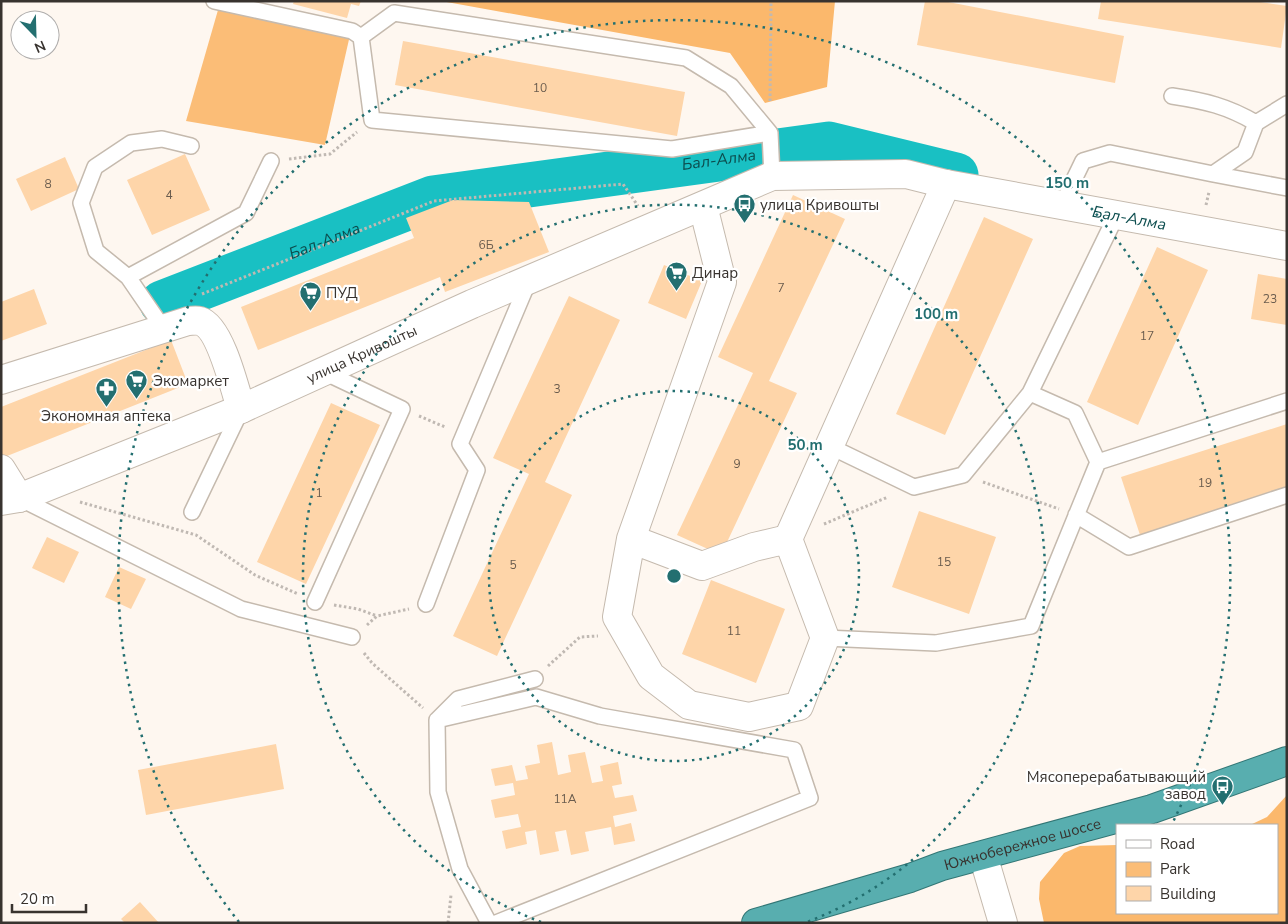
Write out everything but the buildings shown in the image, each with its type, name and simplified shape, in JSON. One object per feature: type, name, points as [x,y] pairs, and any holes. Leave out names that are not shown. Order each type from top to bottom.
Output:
[{"type":"highway","name":"Южнобережное шоссе","points":[[800,923],[905,888],[939,871],[985,862],[1152,809],[1287,762]]},
{"type":"highway","name":"Южнобережное шоссе","points":[[756,923],[910,878],[1166,811],[1287,768]]},
{"type":"street","name":"улица Кривошты","points":[[10,500],[241,409],[529,280],[772,175],[906,174],[946,184],[1067,198],[1117,214],[1287,246]]},
{"type":"street","points":[[703,206],[722,282],[631,540],[617,617],[651,676],[690,705],[749,717],[799,706],[825,638],[788,538],[946,184]]},
{"type":"street","points":[[1,380],[163,328],[188,321],[201,321],[210,329],[218,342],[241,409]]},
{"type":"street","points":[[1,469],[10,500]]},
{"type":"street","points":[[631,540],[702,566],[754,547],[788,538]]},
{"type":"street","points":[[985,862],[1000,912]]},
{"type":"lane","points":[[214,1],[352,31],[361,37],[372,120],[672,149],[770,133]]},
{"type":"lane","points":[[361,37],[394,13],[686,58],[731,86],[770,133],[772,175]]},
{"type":"lane","points":[[1172,96],[1211,102],[1235,111],[1256,124]]},
{"type":"lane","points":[[1213,174],[1245,152],[1256,124],[1287,104]]},
{"type":"lane","points":[[163,328],[128,276],[96,251],[81,203],[95,167],[131,143],[162,139],[191,146]]},
{"type":"lane","points":[[1067,198],[1083,161],[1110,153],[1287,188]]},
{"type":"lane","points":[[128,276],[246,213],[271,161]]},
{"type":"lane","points":[[829,446],[914,487],[963,475],[1030,393],[1117,214]]},
{"type":"lane","points":[[426,604],[477,470],[460,444],[529,280]]},
{"type":"lane","points":[[315,602],[402,409],[324,372]]},
{"type":"lane","points":[[825,638],[936,643],[1031,626],[1098,462],[1075,413],[1030,393]]},
{"type":"lane","points":[[1098,462],[1287,401]]},
{"type":"lane","points":[[192,512],[241,409]]},
{"type":"lane","points":[[1076,515],[1129,547],[1287,496]]},
{"type":"lane","points":[[10,500],[241,609],[352,637]]},
{"type":"lane","points":[[489,923],[460,868],[438,792],[436,720],[458,699],[535,679]]},
{"type":"lane","points":[[436,720],[536,697],[600,716],[794,750],[810,798],[496,923]]},
{"type":"path","points":[[770,133],[771,1]]},
{"type":"path","points":[[271,161],[330,154],[372,120]]},
{"type":"path","points":[[1201,230],[1213,174]]},
{"type":"path","points":[[198,296],[434,201],[623,184],[652,227]]},
{"type":"path","points":[[402,409],[464,435]]},
{"type":"path","points":[[963,475],[1076,515]]},
{"type":"path","points":[[788,538],[914,487]]},
{"type":"path","points":[[75,501],[196,535],[255,575],[315,602],[358,609],[377,616]]},
{"type":"path","points":[[426,604],[377,616],[352,637],[372,663],[436,720]]},
{"type":"path","points":[[535,679],[556,657],[580,637],[603,635],[617,617]]},
{"type":"green space","points":[[218,10],[350,35],[325,145],[186,121]]},
{"type":"shaded area","points":[[441,1],[835,1],[827,87],[765,103],[730,53]]},
{"type":"shaded area","points":[[1287,795],[1287,923],[1044,923],[1039,899],[1040,882],[1064,853],[1080,846],[1116,845],[1116,914],[1278,914],[1278,824],[1252,824],[1267,817]]},
{"type":"waterway","name":"Бал-Алма","points":[[162,303],[433,198],[829,144],[956,175]]},
{"type":"place","name":"улица Кривошты","points":[[744,224]]},
{"type":"place","name":"Динар","points":[[676,292]]},
{"type":"place","name":"ПУД","points":[[310,312]]},
{"type":"place","name":"Экомаркет","points":[[137,400]]},
{"type":"place","name":"Экономная аптека","points":[[106,407]]},
{"type":"place","name":"Мясоперерабатывающий завод","points":[[1222,805]]}]
